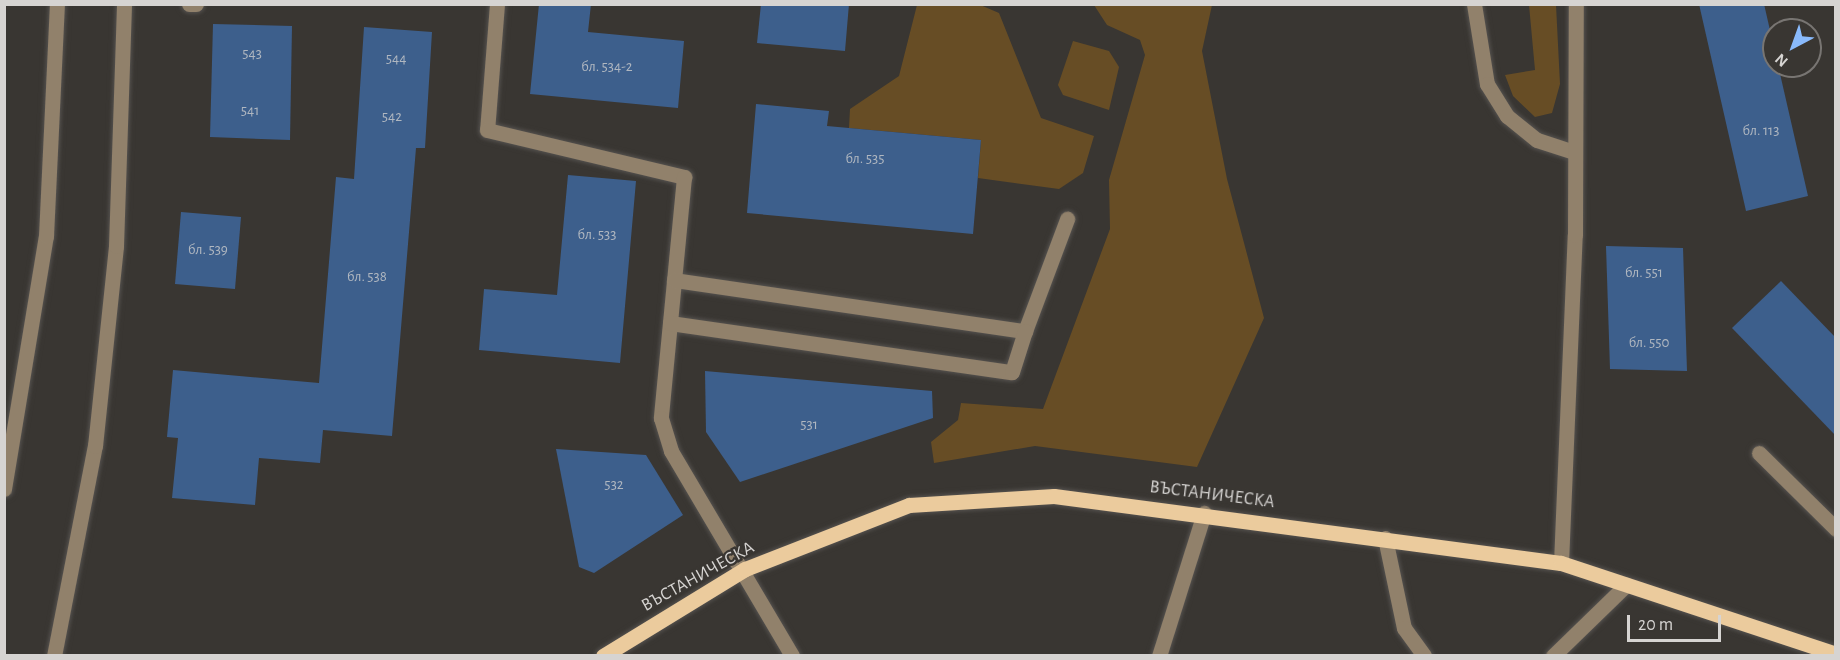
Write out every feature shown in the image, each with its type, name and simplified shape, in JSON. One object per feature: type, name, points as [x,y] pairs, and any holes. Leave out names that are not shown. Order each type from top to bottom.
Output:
[{"type":"main road","name":"ВЪСТАНИЧЕСКА","points":[[603,656],[745,569],[909,505],[1054,496],[1204,513],[1561,564],[1836,654]]},
{"type":"street","points":[[4,489],[46,236],[57,4]]},
{"type":"street","points":[[54,656],[96,434],[116,246],[124,4]]},
{"type":"street","points":[[189,4],[196,4]]},
{"type":"street","points":[[497,4],[487,130],[684,177],[661,418],[671,451],[745,569],[792,656]]},
{"type":"street","points":[[1474,4],[1488,84],[1507,116],[1537,140],[1575,152]]},
{"type":"street","points":[[1561,564],[1575,152],[1576,4]]},
{"type":"street","points":[[670,323],[1012,372],[1067,219]]},
{"type":"street","points":[[674,280],[1025,331]]},
{"type":"street","points":[[1759,453],[1836,529]]},
{"type":"street","points":[[1159,656],[1204,513]]},
{"type":"street","points":[[1384,538],[1404,628],[1424,656]]},
{"type":"street","points":[[1553,656],[1626,585]]},
{"type":"shaded area","points":[[978,4],[999,13],[1041,118],[1094,136],[1083,173],[1059,189],[978,178],[981,140],[849,128],[850,109],[899,76],[917,5]]},
{"type":"shaded area","points":[[1094,5],[1212,5],[1202,51],[1227,179],[1264,318],[1197,467],[1035,446],[934,463],[931,442],[958,420],[961,403],[1043,409],[1110,229],[1109,180],[1145,55],[1140,40],[1107,25]]},
{"type":"shaded area","points":[[1529,5],[1556,5],[1560,84],[1552,113],[1535,117],[1513,96],[1505,75],[1535,70]]},
{"type":"shaded area","points":[[1073,41],[1109,51],[1119,67],[1109,110],[1063,95],[1058,85]]},
{"type":"building","points":[[539,4],[591,4],[588,32],[684,41],[678,108],[530,94]]},
{"type":"building","points":[[761,4],[849,4],[845,51],[757,43]]},
{"type":"building","points":[[1699,4],[1764,4],[1767,18],[1762,18],[1762,78],[1781,78],[1808,196],[1746,211]]},
{"type":"building","points":[[213,24],[292,26],[290,140],[210,137]]},
{"type":"building","points":[[364,27],[432,32],[425,148],[416,148],[392,436],[323,430],[320,463],[259,458],[255,505],[172,498],[178,438],[167,437],[173,370],[319,383],[336,177],[354,179]]},
{"type":"building","points":[[756,104],[829,111],[827,126],[981,140],[973,234],[747,213]]},
{"type":"building","points":[[568,175],[636,181],[620,363],[479,350],[484,289],[557,295]]},
{"type":"building","points":[[181,212],[241,217],[235,289],[175,284]]},
{"type":"building","points":[[1606,246],[1683,248],[1687,371],[1610,369]]},
{"type":"building","points":[[1781,281],[1836,338],[1836,436],[1732,328]]},
{"type":"building","points":[[705,371],[932,391],[933,418],[740,482],[706,432]]},
{"type":"building","points":[[556,449],[646,455],[683,515],[594,573],[579,567]]}]
